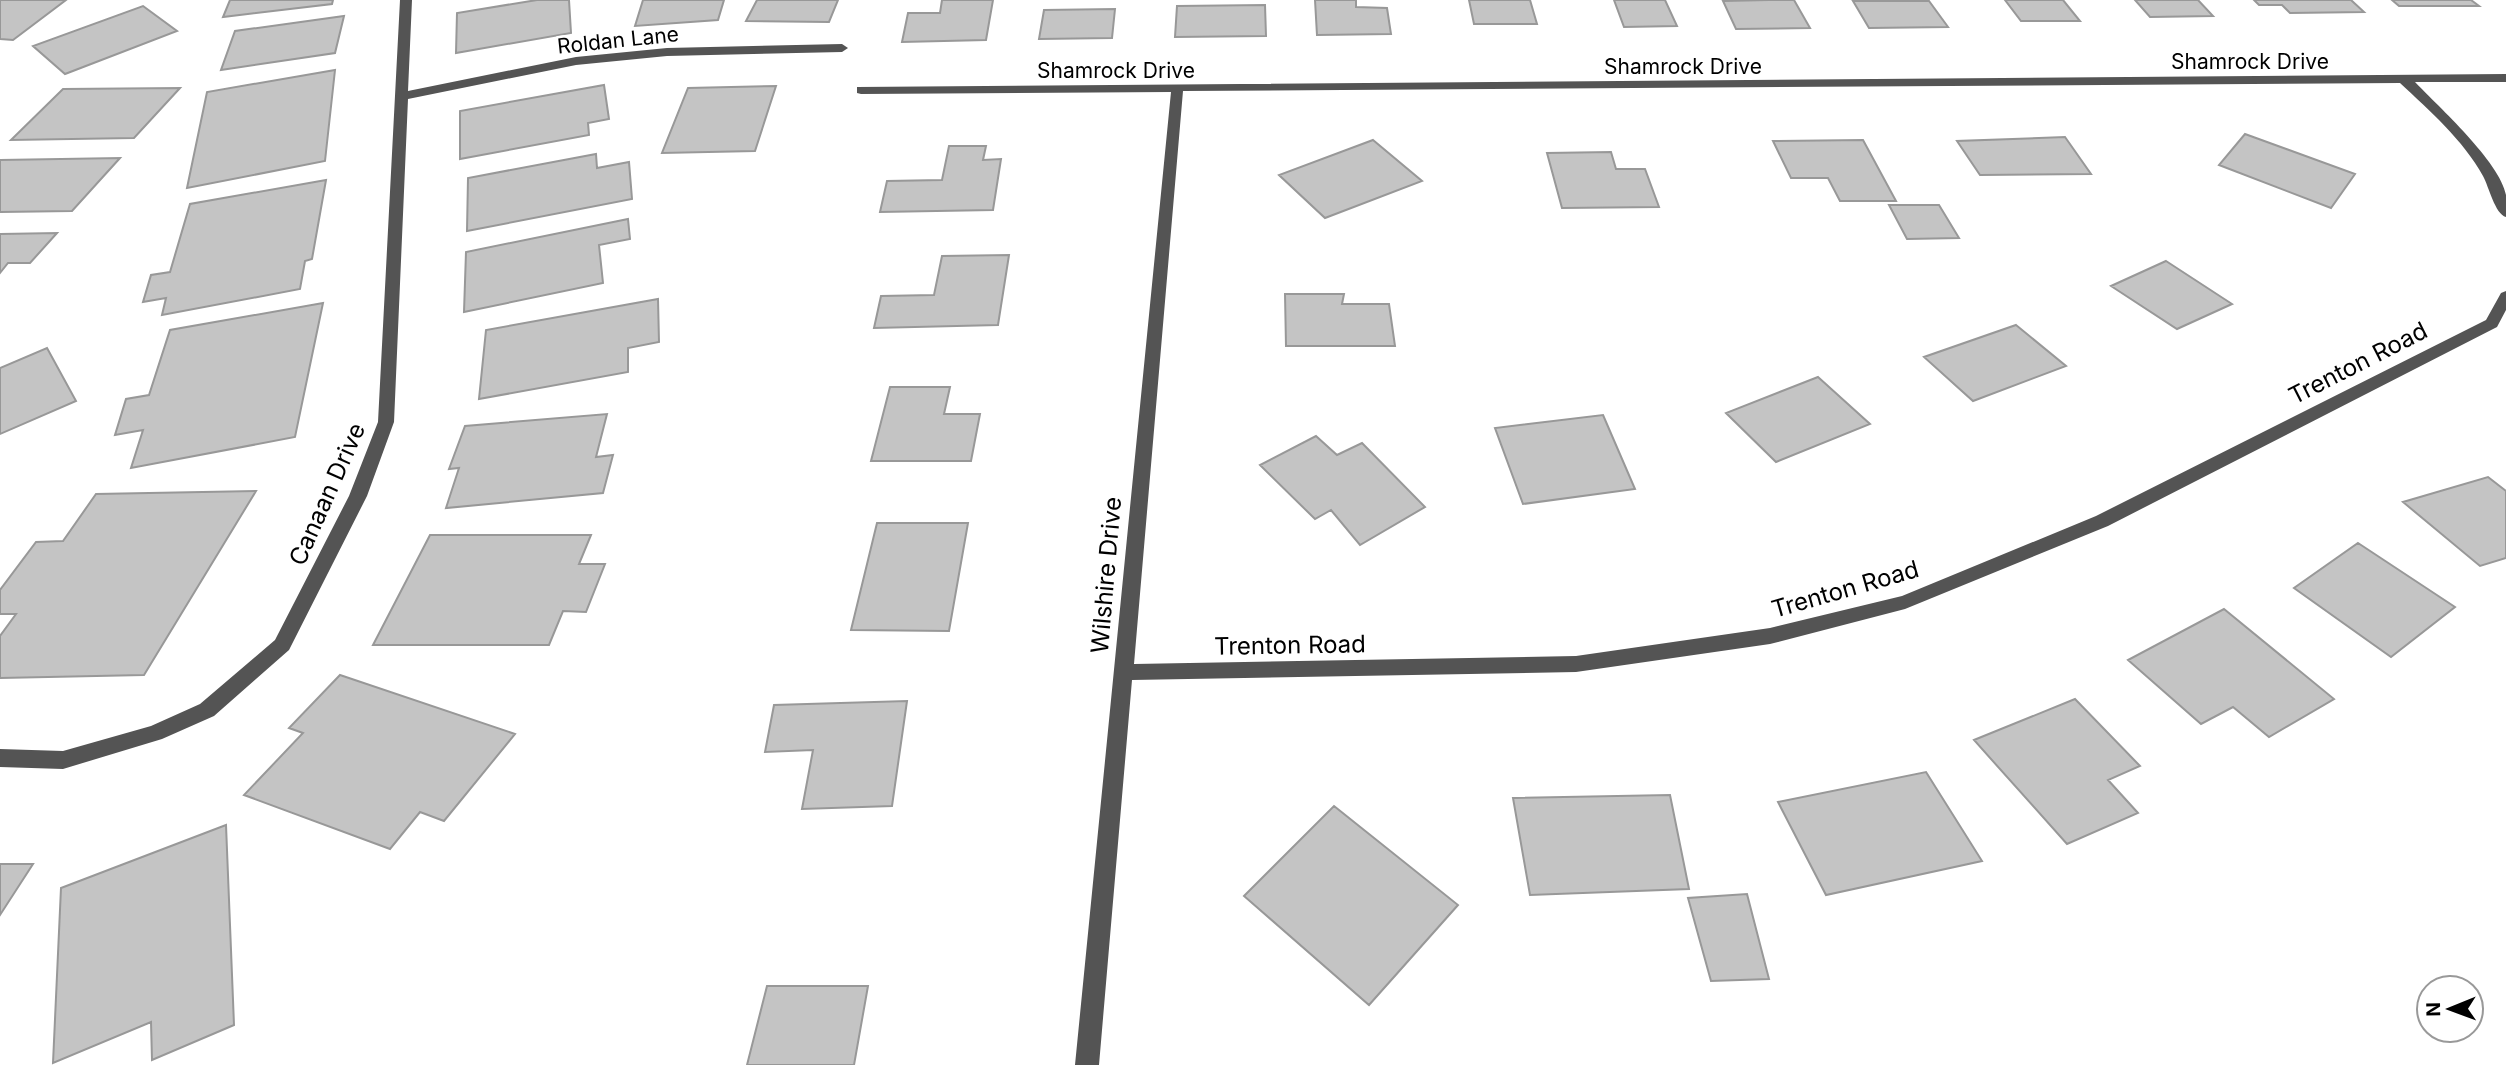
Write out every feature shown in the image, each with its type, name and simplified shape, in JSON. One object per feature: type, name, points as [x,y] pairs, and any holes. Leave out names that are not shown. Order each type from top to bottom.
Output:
[{"type":"street","name":"Canaan Drive","points":[[0,758],[63,760],[155,733],[207,710],[282,645],[358,496],[386,422],[406,0]]},
{"type":"street","name":"Roldan Lane","points":[[402,96],[576,61],[667,52],[842,48]]},
{"type":"street","name":"Shamrock Drive","points":[[861,90],[1177,90],[2506,78]]},
{"type":"street","points":[[2404,79],[2470,145],[2499,190],[2506,213]]},
{"type":"street","name":"Wilshire Drive","points":[[1087,1065],[1177,90]]},
{"type":"street","name":"Trenton Road","points":[[1122,672],[1576,664],[1770,636],[1905,602],[2102,521],[2493,323],[2506,296]]},
{"type":"building","points":[[0,0],[66,0],[13,40],[0,39]]},
{"type":"building","points":[[230,0],[333,0],[332,4],[223,17]]},
{"type":"building","points":[[537,0],[569,0],[571,33],[456,53],[457,13]]},
{"type":"building","points":[[643,0],[724,0],[718,20],[635,26]]},
{"type":"building","points":[[757,0],[838,0],[829,22],[746,21]]},
{"type":"building","points":[[942,0],[993,0],[986,40],[902,42],[908,13],[940,13]]},
{"type":"building","points":[[1315,0],[1356,0],[1356,7],[1387,8],[1391,34],[1317,35]]},
{"type":"building","points":[[1469,0],[1530,0],[1537,24],[1474,24]]},
{"type":"building","points":[[1614,0],[1665,0],[1677,26],[1624,27]]},
{"type":"building","points":[[1794,0],[1810,28],[1736,29],[1723,1]]},
{"type":"building","points":[[2005,0],[2063,0],[2080,21],[2021,21]]},
{"type":"building","points":[[2135,0],[2198,0],[2213,16],[2150,17]]},
{"type":"building","points":[[2254,0],[2351,0],[2364,12],[2290,13],[2282,5],[2259,5]]},
{"type":"building","points":[[2392,0],[2471,0],[2479,6],[2399,6]]},
{"type":"building","points":[[1853,1],[1929,1],[1948,27],[1869,28]]},
{"type":"building","points":[[1265,5],[1266,36],[1175,37],[1177,6]]},
{"type":"building","points":[[143,6],[177,31],[65,74],[33,46]]},
{"type":"building","points":[[1115,9],[1112,38],[1039,39],[1044,10]]},
{"type":"building","points":[[344,16],[335,53],[221,70],[235,31]]},
{"type":"building","points":[[335,70],[325,161],[187,188],[207,92]]},
{"type":"building","points":[[604,85],[609,119],[588,123],[589,135],[460,159],[460,111]]},
{"type":"building","points":[[776,86],[755,151],[662,153],[688,88]]},
{"type":"building","points":[[180,88],[134,138],[11,140],[63,89]]},
{"type":"building","points":[[2245,134],[2355,174],[2331,208],[2219,165]]},
{"type":"building","points":[[2065,137],[2091,174],[1980,175],[1957,141]]},
{"type":"building","points":[[1373,140],[1422,181],[1325,218],[1279,175]]},
{"type":"building","points":[[1863,140],[1896,201],[1840,201],[1828,178],[1791,178],[1773,141]]},
{"type":"building","points":[[949,146],[986,146],[983,160],[1001,159],[993,210],[880,212],[887,181],[942,180]]},
{"type":"building","points":[[1611,152],[1616,169],[1645,169],[1659,207],[1562,208],[1547,153]]},
{"type":"building","points":[[596,154],[597,168],[629,162],[632,199],[467,231],[468,178]]},
{"type":"building","points":[[120,158],[72,211],[0,212],[0,160]]},
{"type":"building","points":[[326,180],[312,259],[305,261],[300,289],[162,315],[166,298],[143,302],[151,275],[170,272],[190,204]]},
{"type":"building","points":[[1889,205],[1939,205],[1959,238],[1907,239]]},
{"type":"building","points":[[628,219],[630,239],[599,245],[603,283],[464,312],[466,252]]},
{"type":"building","points":[[57,233],[30,263],[8,263],[0,273],[0,234]]},
{"type":"building","points":[[1009,255],[998,325],[874,328],[881,296],[934,295],[942,256]]},
{"type":"building","points":[[2166,261],[2232,304],[2177,329],[2111,286]]},
{"type":"building","points":[[1285,294],[1344,294],[1342,304],[1389,304],[1395,346],[1286,346]]},
{"type":"building","points":[[658,299],[659,342],[628,348],[628,372],[479,399],[486,330]]},
{"type":"building","points":[[323,303],[295,437],[131,468],[143,430],[115,435],[126,399],[149,395],[170,330]]},
{"type":"building","points":[[2016,325],[2066,366],[1973,401],[1924,357]]},
{"type":"building","points":[[47,348],[76,401],[0,434],[0,368]]},
{"type":"building","points":[[1818,377],[1870,424],[1776,462],[1726,413]]},
{"type":"building","points":[[890,387],[950,387],[944,414],[980,414],[971,461],[871,461]]},
{"type":"building","points":[[607,414],[596,457],[613,455],[603,493],[446,508],[459,468],[449,469],[465,426]]},
{"type":"building","points":[[1603,415],[1635,489],[1523,504],[1495,428]]},
{"type":"building","points":[[1316,436],[1337,455],[1362,443],[1425,507],[1360,545],[1331,510],[1315,519],[1260,465]]},
{"type":"building","points":[[2488,477],[2506,491],[2506,558],[2480,566],[2403,502]]},
{"type":"building","points":[[256,491],[144,675],[0,678],[0,636],[16,614],[0,614],[0,590],[36,542],[63,541],[96,494]]},
{"type":"building","points":[[877,523],[968,523],[949,631],[851,630]]},
{"type":"building","points":[[430,535],[591,535],[579,564],[605,564],[586,612],[563,611],[549,645],[373,645]]},
{"type":"building","points":[[2358,543],[2455,607],[2391,657],[2294,588]]},
{"type":"building","points":[[2224,609],[2334,699],[2269,737],[2233,707],[2201,724],[2128,660]]},
{"type":"building","points":[[340,675],[515,734],[444,821],[420,812],[390,849],[244,795],[303,733],[289,728]]},
{"type":"building","points":[[2075,699],[2140,766],[2108,780],[2138,813],[2067,844],[1974,740]]},
{"type":"building","points":[[907,701],[892,806],[802,809],[813,750],[765,752],[774,705]]},
{"type":"building","points":[[1926,772],[1982,861],[1826,895],[1778,802]]},
{"type":"building","points":[[1670,795],[1689,889],[1530,895],[1513,798]]},
{"type":"building","points":[[1334,806],[1458,905],[1369,1005],[1244,896]]},
{"type":"building","points":[[226,825],[234,1025],[152,1060],[151,1022],[53,1063],[61,888]]},
{"type":"building","points":[[0,864],[33,864],[0,915]]},
{"type":"building","points":[[1747,894],[1769,979],[1711,981],[1688,898]]},
{"type":"building","points":[[767,986],[868,986],[854,1065],[747,1065]]}]
